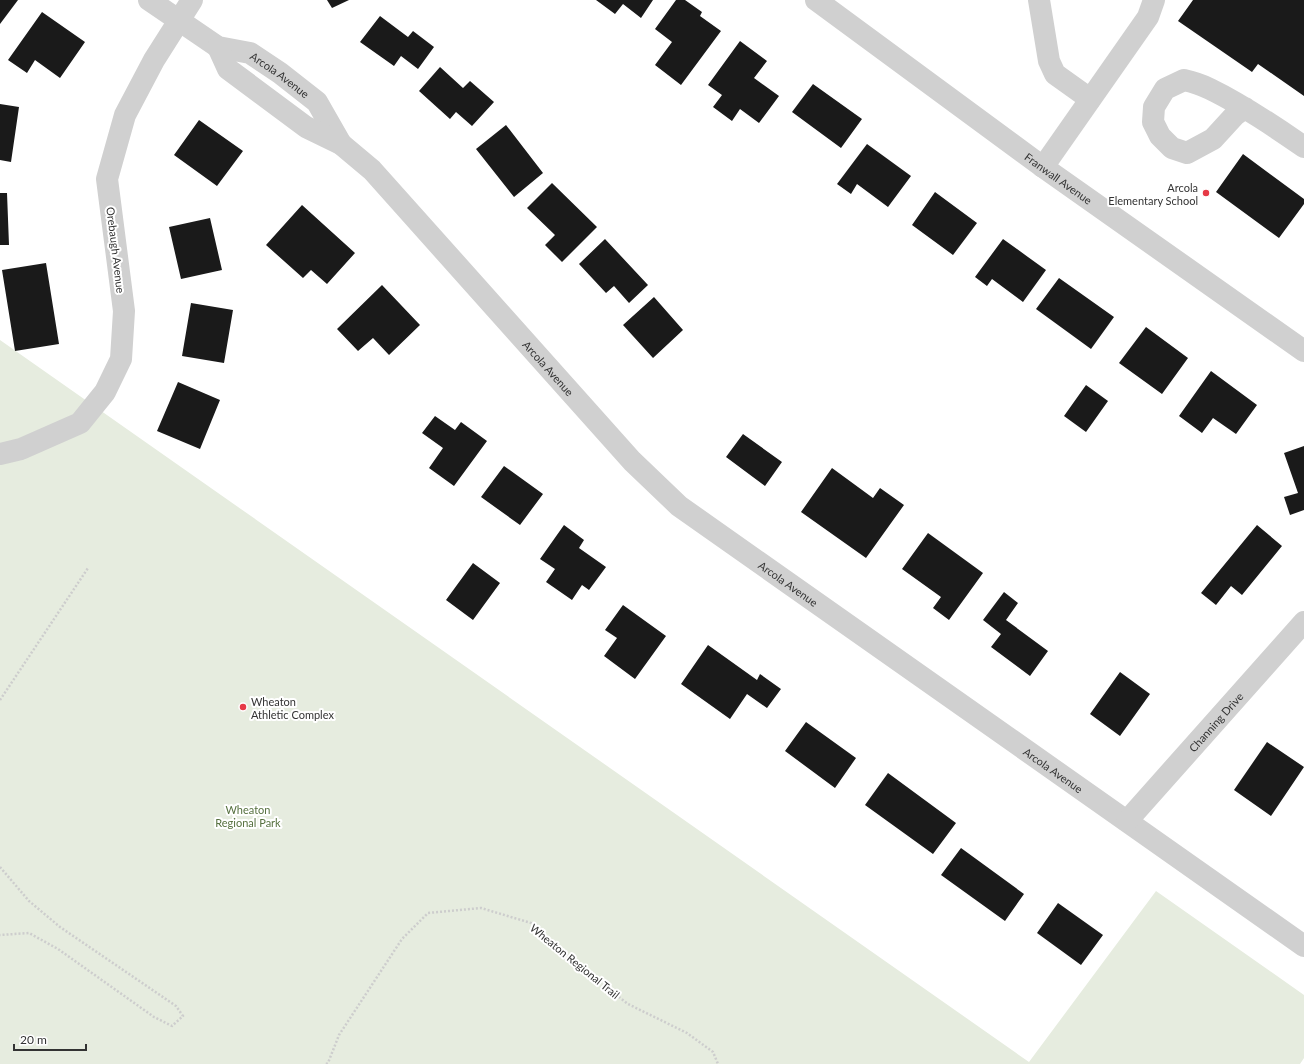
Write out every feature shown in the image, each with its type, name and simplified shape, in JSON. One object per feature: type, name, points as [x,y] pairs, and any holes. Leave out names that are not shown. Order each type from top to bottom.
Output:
[{"type":"street","name":"Arcola Avenue","points":[[149,0],[218,47],[228,70],[306,128],[340,144],[372,170],[627,455],[679,506],[1304,946]]},
{"type":"street","name":"Orebaugh Avenue","points":[[0,454],[21,450],[80,423],[105,392],[121,359],[124,311],[107,179],[125,115],[154,60],[192,0]]},
{"type":"street","name":"Franwall Avenue","points":[[816,0],[1043,167],[1304,350]]},
{"type":"street","points":[[1039,0],[1049,61],[1054,74],[1090,100]]},
{"type":"street","points":[[1043,167],[1148,17],[1154,0]]},
{"type":"street","points":[[1245,108],[1267,120],[1304,147]]},
{"type":"street","name":"Channing Drive","points":[[1127,821],[1304,622]]},
{"type":"path","points":[[0,700],[88,568]]},
{"type":"path","points":[[0,867],[29,901],[60,927],[176,1006],[183,1016],[172,1026],[160,1020],[58,949],[29,933],[0,935]]},
{"type":"path","name":"Wheaton Regional Trail","points":[[326,1064],[328,1063],[339,1034],[402,939],[428,913],[481,908],[531,923],[582,968],[628,1004],[687,1033],[713,1052],[718,1064]]},
{"type":"green space","name":"Wheaton Regional Park","points":[[0,340],[1029,1062],[1156,891],[1304,995],[1304,1058],[1300,1064],[0,1064]]},
{"type":"building","points":[[0,0],[18,0],[0,24]]},
{"type":"building","points":[[327,0],[349,0],[332,8]]},
{"type":"building","points":[[596,0],[653,0],[641,18],[623,4],[615,14]]},
{"type":"building","points":[[676,0],[685,0],[702,12],[700,16],[721,31],[681,85],[655,65],[672,42],[655,29]]},
{"type":"building","points":[[1193,0],[1304,0],[1304,96],[1258,64],[1252,72],[1178,21]]},
{"type":"building","points":[[42,12],[85,42],[60,78],[35,60],[27,73],[8,60]]},
{"type":"building","points":[[380,16],[408,37],[413,31],[434,47],[418,69],[401,56],[394,66],[360,42]]},
{"type":"building","points":[[740,41],[767,61],[754,78],[779,96],[759,123],[740,109],[732,121],[713,107],[722,95],[708,85]]},
{"type":"building","points":[[440,67],[463,88],[470,81],[494,102],[472,126],[456,112],[450,119],[419,91]]},
{"type":"building","points":[[813,84],[862,119],[841,148],[792,112]]},
{"type":"building","points":[[0,104],[19,107],[11,162],[0,160]]},
{"type":"building","points":[[199,120],[243,151],[217,186],[174,155]]},
{"type":"building","points":[[506,125],[543,173],[514,197],[476,149]]},
{"type":"building","points":[[867,144],[911,176],[888,207],[857,184],[851,194],[837,184]]},
{"type":"building","points":[[1243,154],[1304,199],[1304,204],[1279,238],[1216,192]]},
{"type":"building","points":[[552,183],[597,227],[562,262],[545,245],[555,235],[527,208]]},
{"type":"building","points":[[935,192],[977,223],[953,255],[912,225]]},
{"type":"building","points":[[0,193],[7,193],[9,245],[0,245]]},
{"type":"building","points":[[302,205],[355,253],[327,284],[311,270],[303,278],[266,245]]},
{"type":"building","points":[[210,218],[222,270],[181,279],[169,227]]},
{"type":"building","points":[[605,239],[648,285],[629,303],[614,286],[606,293],[579,264]]},
{"type":"building","points":[[1003,239],[1046,270],[1023,302],[992,279],[987,286],[975,277]]},
{"type":"building","points":[[46,263],[59,344],[15,351],[2,270]]},
{"type":"building","points":[[1059,278],[1114,317],[1091,349],[1036,309]]},
{"type":"building","points":[[382,285],[420,325],[389,355],[373,338],[358,351],[337,329]]},
{"type":"building","points":[[654,297],[683,330],[653,358],[623,325]]},
{"type":"building","points":[[191,303],[233,310],[224,363],[182,356]]},
{"type":"building","points":[[1146,327],[1188,358],[1162,394],[1119,363]]},
{"type":"building","points":[[1211,371],[1257,405],[1236,434],[1213,418],[1202,433],[1179,416]]},
{"type":"building","points":[[178,382],[220,400],[200,449],[157,431]]},
{"type":"building","points":[[1086,385],[1108,401],[1086,432],[1064,416]]},
{"type":"building","points":[[435,416],[455,430],[461,422],[487,441],[454,486],[429,468],[443,448],[422,433]]},
{"type":"building","points":[[743,434],[782,462],[765,486],[726,457]]},
{"type":"building","points":[[1304,446],[1304,510],[1290,515],[1284,497],[1298,493],[1284,453]]},
{"type":"building","points":[[504,466],[543,494],[520,525],[481,497]]},
{"type":"building","points":[[832,468],[873,498],[880,488],[904,505],[866,558],[801,512]]},
{"type":"building","points":[[564,525],[584,540],[579,548],[606,567],[589,590],[582,585],[572,600],[546,582],[555,569],[540,559]]},
{"type":"building","points":[[1257,525],[1282,546],[1242,595],[1231,586],[1216,605],[1201,593]]},
{"type":"building","points":[[928,533],[983,573],[949,620],[933,608],[941,597],[902,569]]},
{"type":"building","points":[[473,563],[500,583],[473,620],[446,600]]},
{"type":"building","points":[[1004,592],[1018,603],[1006,620],[1048,651],[1030,676],[991,647],[1001,634],[983,620]]},
{"type":"building","points":[[623,605],[666,636],[635,679],[604,656],[617,638],[605,630]]},
{"type":"building","points":[[708,645],[757,680],[760,674],[781,689],[767,708],[747,694],[730,719],[681,684]]},
{"type":"building","points":[[1120,672],[1150,694],[1120,736],[1090,714]]},
{"type":"building","points":[[806,722],[856,758],[835,788],[785,751]]},
{"type":"building","points":[[1267,742],[1304,767],[1271,816],[1234,790]]},
{"type":"building","points":[[888,773],[956,823],[933,854],[865,805]]},
{"type":"building","points":[[961,848],[1024,894],[1005,921],[941,875]]},
{"type":"building","points":[[1058,903],[1103,935],[1081,965],[1037,933]]},
{"type":"place","name":"Arcola Elementary School","points":[[1206,193]]},
{"type":"place","name":"Wheaton Athletic Complex","points":[[243,707]]}]
